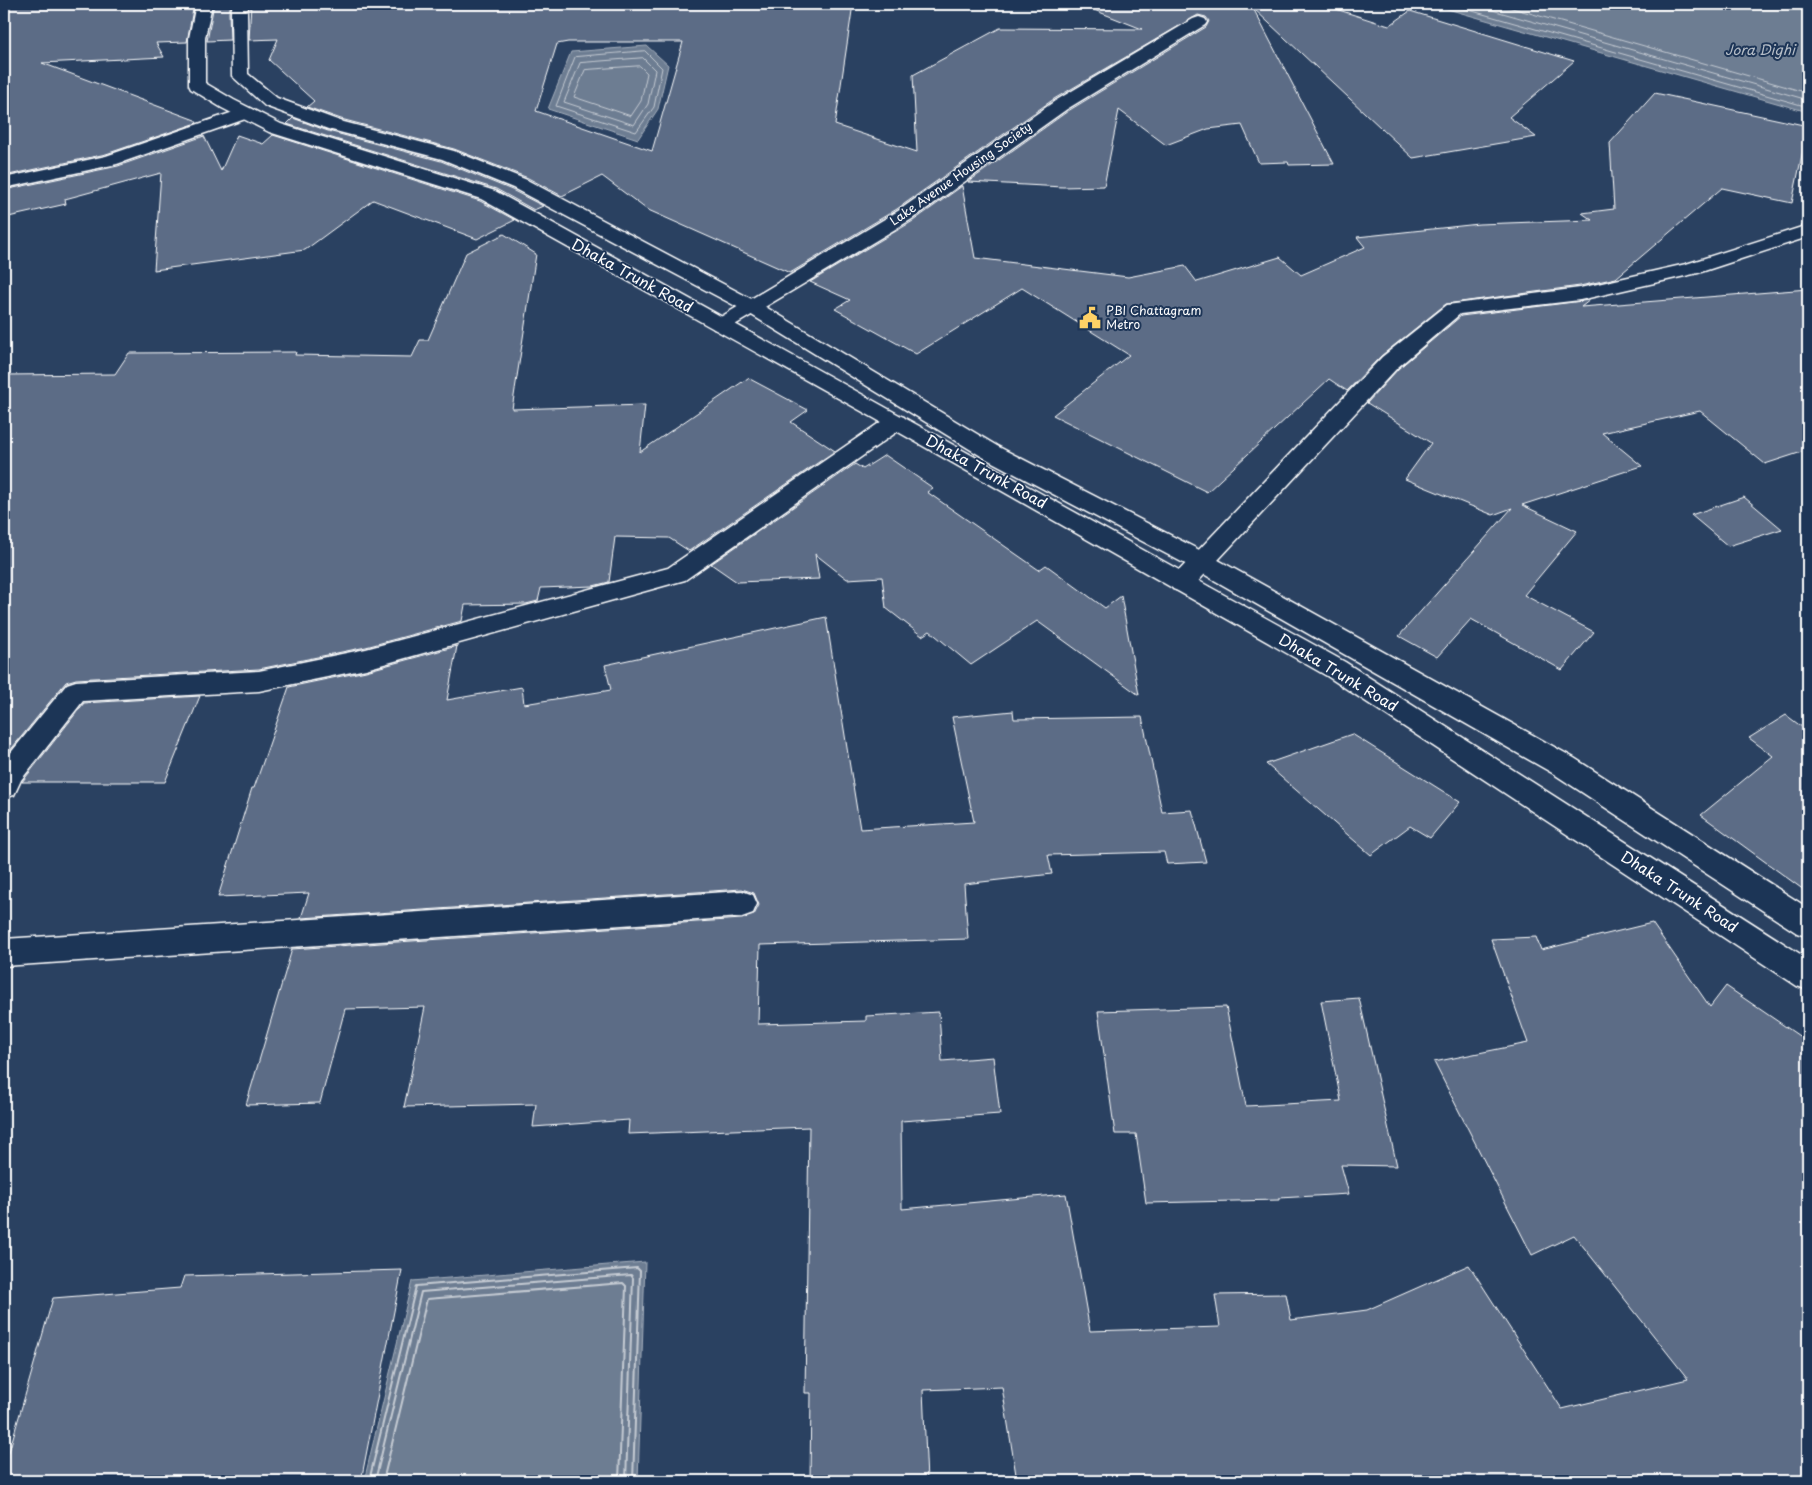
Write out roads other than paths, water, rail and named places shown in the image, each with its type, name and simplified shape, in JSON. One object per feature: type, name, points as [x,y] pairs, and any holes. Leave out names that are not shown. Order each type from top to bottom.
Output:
[{"type":"main road","name":"Dhaka Trunk Road","points":[[204,4],[198,38],[197,85],[275,128],[488,195],[1336,670],[1808,976]]},
{"type":"main road","name":"Dhaka Trunk Road","points":[[241,4],[239,12],[240,76],[271,102],[334,124],[448,155],[520,184],[752,307],[989,451],[1202,562],[1564,766],[1808,924]]},
{"type":"main road","name":"Lake Avenue Housing Society","points":[[722,325],[905,215],[1061,105],[1199,22]]},
{"type":"main road","points":[[4,183],[111,160],[245,113]]},
{"type":"main road","points":[[1182,583],[1390,362],[1454,309],[1580,294],[1691,269],[1808,231]]},
{"type":"main road","points":[[4,788],[9,775],[76,691],[259,681],[366,659],[676,574],[896,422]]},
{"type":"main road","points":[[4,953],[742,904]]},
{"type":"water","name":"Jora Dighi","points":[[1430,4],[1808,4],[1808,112]]},
{"type":"water","points":[[647,46],[668,65],[658,109],[638,139],[548,109],[571,52]]},
{"type":"water","points":[[645,1262],[638,1481],[364,1481],[412,1281]]},
{"type":"place","name":"PBI Chattagram Metro","points":[[1090,318]]}]
